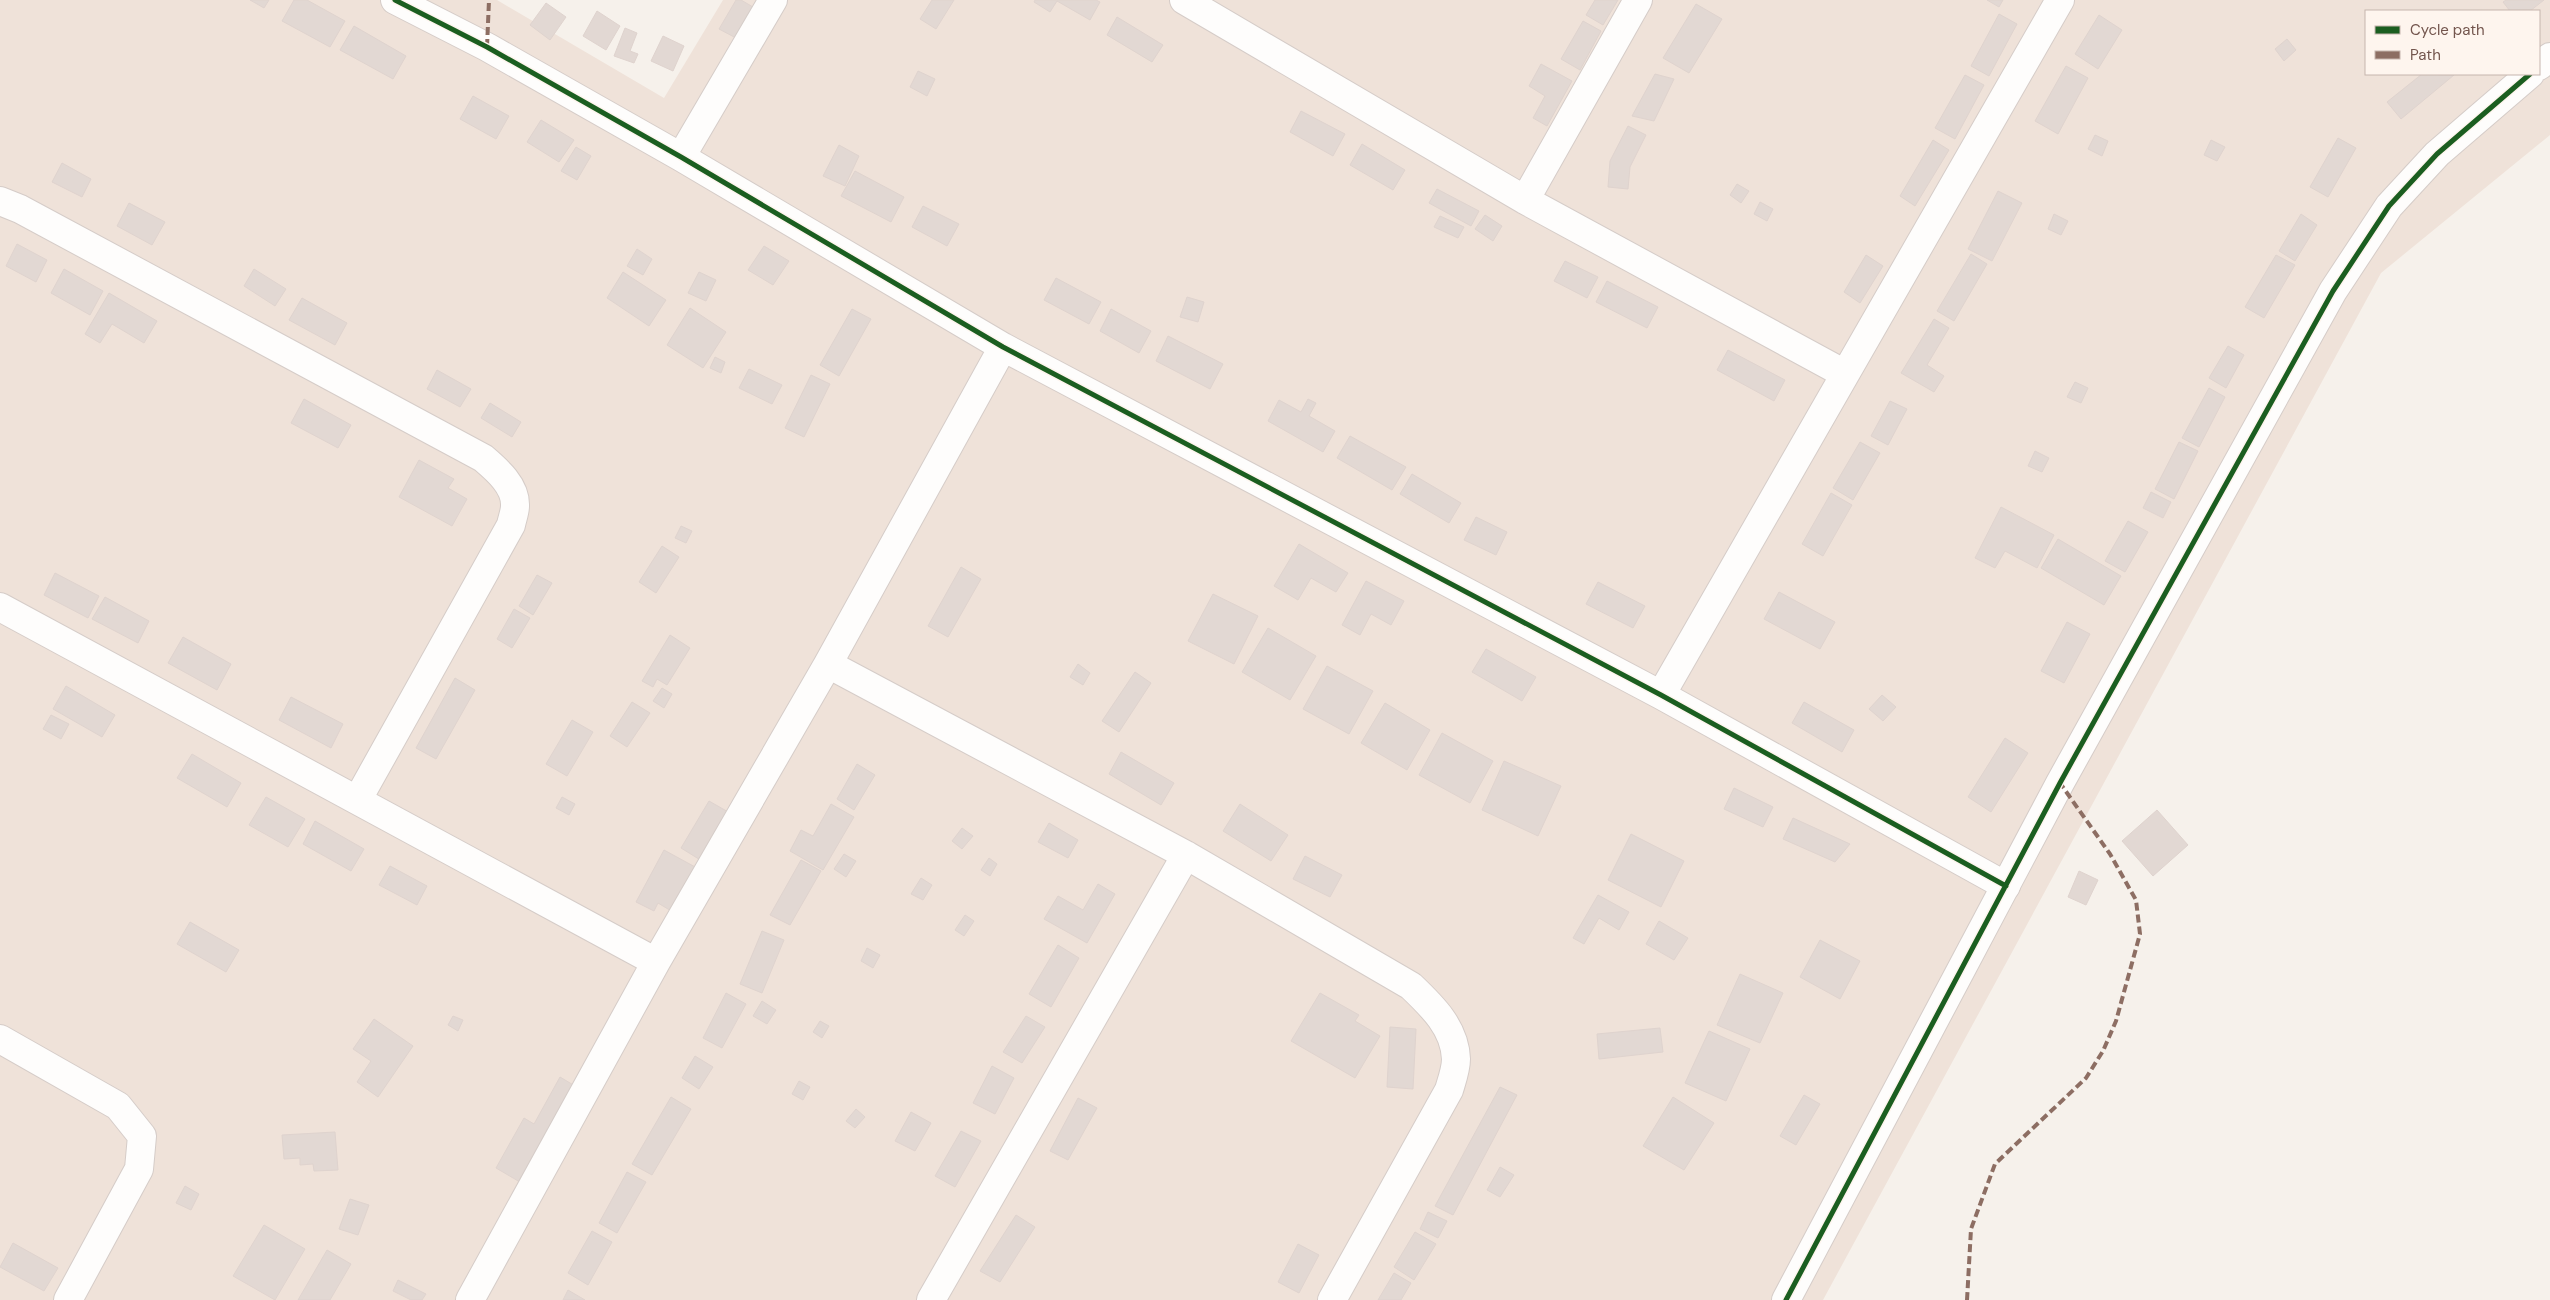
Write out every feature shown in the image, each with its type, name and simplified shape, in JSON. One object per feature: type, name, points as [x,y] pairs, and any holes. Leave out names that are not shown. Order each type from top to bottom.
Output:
[{"type":"street","points":[[395,0],[487,48],[680,157],[1003,347],[1661,695],[2006,886]]},
{"type":"street","points":[[680,157],[773,0]]},
{"type":"street","points":[[1184,0],[1217,8],[1525,200],[1845,374]]},
{"type":"street","points":[[1525,200],[1638,0]]},
{"type":"street","points":[[1661,695],[2060,0]]},
{"type":"street","points":[[2540,65],[2550,57]]},
{"type":"street","points":[[1786,1300],[2074,757],[2333,291],[2389,206],[2437,154],[2529,75]]},
{"type":"street","points":[[0,201],[20,209],[484,458],[502,474],[511,490],[516,505],[511,525],[358,799]]},
{"type":"street","points":[[470,1300],[656,962],[828,664],[1003,347]]},
{"type":"street","points":[[0,607],[358,799],[656,962]]},
{"type":"street","points":[[828,664],[1186,855],[1411,986],[1437,1011],[1451,1036],[1456,1060],[1449,1090],[1332,1300]]},
{"type":"street","points":[[930,1300],[1186,855]]},
{"type":"street","points":[[0,1039],[118,1106],[142,1136],[140,1169],[68,1300]]},
{"type":"shaded area","points":[[0,0],[497,0],[664,98],[723,0],[2550,0],[2550,135],[2381,273],[1823,1300],[0,1300]]},
{"type":"building","points":[[250,0],[269,0],[264,8]]},
{"type":"building","points":[[294,0],[307,0],[345,21],[330,47],[282,21]]},
{"type":"building","points":[[736,0],[741,0],[753,7],[736,38],[719,29]]},
{"type":"building","points":[[932,0],[954,0],[936,29],[920,19]]},
{"type":"building","points":[[1035,0],[1096,0],[1100,2],[1090,20],[1057,1],[1050,12],[1034,2]]},
{"type":"building","points":[[1595,0],[1618,0],[1603,25],[1586,15]]},
{"type":"building","points":[[1987,0],[2003,0],[1999,7]]},
{"type":"building","points":[[2506,0],[2544,0],[2531,10],[2509,10],[2503,2]]},
{"type":"building","points":[[546,3],[566,17],[550,40],[530,25]]},
{"type":"building","points":[[1696,4],[1722,19],[1689,73],[1663,58]]},
{"type":"building","points":[[597,11],[620,26],[606,50],[583,36]]},
{"type":"building","points":[[1999,14],[2017,24],[1989,76],[1971,66]]},
{"type":"building","points":[[2099,15],[2122,30],[2098,69],[2075,54]]},
{"type":"building","points":[[1117,17],[1163,45],[1152,62],[1107,35]]},
{"type":"building","points":[[1583,21],[1601,31],[1580,70],[1561,59]]},
{"type":"building","points":[[354,26],[406,56],[393,79],[340,50]]},
{"type":"building","points":[[625,28],[637,33],[630,51],[638,54],[634,63],[614,56]]},
{"type":"building","points":[[663,36],[684,46],[673,71],[651,61]]},
{"type":"building","points":[[2287,39],[2296,50],[2284,61],[2275,49]]},
{"type":"building","points":[[1541,64],[1572,81],[1547,126],[1533,118],[1545,96],[1529,86]]},
{"type":"building","points":[[2066,66],[2088,78],[2058,134],[2035,121]]},
{"type":"building","points":[[918,71],[935,79],[927,96],[910,87]]},
{"type":"building","points":[[1655,74],[1674,79],[1654,121],[1632,116]]},
{"type":"building","points":[[1965,75],[1984,85],[1955,139],[1935,128]]},
{"type":"building","points":[[2421,75],[2454,75],[2401,119],[2387,102]]},
{"type":"building","points":[[473,96],[509,116],[496,139],[460,119]]},
{"type":"building","points":[[1301,111],[1345,134],[1333,156],[1290,132]]},
{"type":"building","points":[[541,120],[574,140],[559,162],[527,142]]},
{"type":"building","points":[[1628,126],[1646,135],[1630,167],[1628,189],[1608,187],[1610,161]]},
{"type":"building","points":[[2095,135],[2108,141],[2102,156],[2088,149]]},
{"type":"building","points":[[2338,138],[2356,148],[2328,197],[2310,187]]},
{"type":"building","points":[[1933,140],[1949,150],[1915,206],[1900,196]]},
{"type":"building","points":[[2211,140],[2225,147],[2217,161],[2204,155]]},
{"type":"building","points":[[1362,144],[1405,170],[1393,190],[1350,165]]},
{"type":"building","points":[[839,145],[859,156],[845,186],[823,176]]},
{"type":"building","points":[[576,147],[591,156],[577,180],[561,171]]},
{"type":"building","points":[[62,163],[91,179],[82,197],[52,182]]},
{"type":"building","points":[[855,171],[904,197],[891,222],[841,196]]},
{"type":"building","points":[[1737,184],[1749,191],[1741,203],[1730,195]]},
{"type":"building","points":[[1437,189],[1479,211],[1471,226],[1429,203]]},
{"type":"building","points":[[1998,191],[2022,203],[1992,261],[1968,249]]},
{"type":"building","points":[[1760,202],[1773,209],[1767,221],[1754,214]]},
{"type":"building","points":[[129,203],[165,222],[152,245],[117,226]]},
{"type":"building","points":[[923,206],[959,224],[947,246],[912,227]]},
{"type":"building","points":[[2054,214],[2068,221],[2061,235],[2048,229]]},
{"type":"building","points":[[2301,214],[2317,225],[2295,261],[2279,251]]},
{"type":"building","points":[[1485,215],[1502,226],[1493,241],[1475,229]]},
{"type":"building","points":[[1440,216],[1464,227],[1458,238],[1434,227]]},
{"type":"building","points":[[17,244],[47,260],[36,282],[6,266]]},
{"type":"building","points":[[764,246],[789,261],[773,285],[748,270]]},
{"type":"building","points":[[637,249],[652,259],[643,275],[627,266]]},
{"type":"building","points":[[1971,254],[1987,264],[1954,321],[1937,311]]},
{"type":"building","points":[[1866,255],[1883,266],[1860,303],[1844,292]]},
{"type":"building","points":[[2276,255],[2295,265],[2264,318],[2245,307]]},
{"type":"building","points":[[1565,261],[1598,277],[1587,298],[1554,281]]},
{"type":"building","points":[[64,269],[103,291],[90,315],[51,293]]},
{"type":"building","points":[[254,269],[286,289],[275,306],[244,286]]},
{"type":"building","points":[[623,272],[666,300],[649,326],[607,298]]},
{"type":"building","points":[[699,272],[716,280],[706,301],[688,293]]},
{"type":"building","points":[[1056,278],[1101,302],[1089,324],[1044,300]]},
{"type":"building","points":[[1607,281],[1658,307],[1647,328],[1596,302]]},
{"type":"building","points":[[109,293],[157,321],[144,343],[112,324],[100,343],[85,334]]},
{"type":"building","points":[[1187,297],[1204,302],[1198,322],[1180,317]]},
{"type":"building","points":[[302,298],[347,323],[335,345],[289,320]]},
{"type":"building","points":[[690,308],[726,332],[703,368],[667,345]]},
{"type":"building","points":[[852,309],[871,319],[839,376],[820,365]]},
{"type":"building","points":[[1111,309],[1151,331],[1139,353],[1100,331]]},
{"type":"building","points":[[1934,319],[1949,328],[1927,365],[1944,376],[1934,392],[1901,373]]},
{"type":"building","points":[[1168,336],[1223,364],[1210,389],[1156,361]]},
{"type":"building","points":[[2228,346],[2244,355],[2226,388],[2209,378]]},
{"type":"building","points":[[1728,350],[1785,380],[1774,401],[1717,370]]},
{"type":"building","points":[[715,357],[725,362],[721,373],[710,368]]},
{"type":"building","points":[[749,369],[782,385],[772,404],[739,388]]},
{"type":"building","points":[[437,370],[471,389],[460,407],[427,389]]},
{"type":"building","points":[[811,375],[830,384],[804,437],[785,428]]},
{"type":"building","points":[[2075,382],[2088,388],[2081,403],[2067,397]]},
{"type":"building","points":[[2209,388],[2225,397],[2199,447],[2182,438]]},
{"type":"building","points":[[304,399],[351,425],[338,448],[291,423]]},
{"type":"building","points":[[1308,399],[1316,403],[1309,416],[1335,431],[1323,452],[1268,421],[1279,400],[1301,412]]},
{"type":"building","points":[[1890,401],[1907,409],[1888,445],[1871,436]]},
{"type":"building","points":[[490,403],[521,422],[512,437],[481,418]]},
{"type":"building","points":[[1350,436],[1406,467],[1392,490],[1337,458]]},
{"type":"building","points":[[1860,442],[1880,453],[1853,500],[1833,488]]},
{"type":"building","points":[[2179,442],[2198,451],[2174,499],[2155,489]]},
{"type":"building","points":[[2035,451],[2049,458],[2042,472],[2028,466]]},
{"type":"building","points":[[419,460],[454,479],[448,488],[467,499],[452,526],[399,497]]},
{"type":"building","points":[[1412,474],[1461,503],[1449,523],[1400,494]]},
{"type":"building","points":[[2151,492],[2171,502],[2163,518],[2143,508]]},
{"type":"building","points":[[1831,493],[1852,505],[1823,556],[1802,544]]},
{"type":"building","points":[[2001,507],[2054,535],[2037,568],[2005,551],[1995,568],[1975,558]]},
{"type":"building","points":[[1476,517],[1507,532],[1496,555],[1464,540]]},
{"type":"building","points":[[2128,521],[2148,532],[2125,572],[2105,561]]},
{"type":"building","points":[[681,526],[692,531],[686,543],[675,538]]},
{"type":"building","points":[[2058,539],[2121,576],[2104,605],[2041,568]]},
{"type":"building","points":[[1299,544],[1348,573],[1336,592],[1311,578],[1298,600],[1274,586]]},
{"type":"building","points":[[662,546],[679,557],[656,593],[639,582]]},
{"type":"building","points":[[961,567],[981,579],[948,637],[928,626]]},
{"type":"building","points":[[55,573],[99,596],[88,618],[44,595]]},
{"type":"building","points":[[537,575],[552,583],[533,615],[519,606]]},
{"type":"building","points":[[1366,581],[1404,601],[1391,625],[1371,614],[1360,635],[1342,625]]},
{"type":"building","points":[[1598,582],[1645,606],[1633,628],[1586,604]]},
{"type":"building","points":[[1779,592],[1835,622],[1820,649],[1764,619]]},
{"type":"building","points":[[1213,594],[1258,616],[1234,664],[1188,641]]},
{"type":"building","points":[[105,597],[149,621],[138,643],[92,619]]},
{"type":"building","points":[[514,609],[530,618],[512,648],[497,639]]},
{"type":"building","points":[[2067,622],[2090,634],[2064,683],[2041,671]]},
{"type":"building","points":[[1268,628],[1316,656],[1290,700],[1242,672]]},
{"type":"building","points":[[670,635],[690,648],[667,685],[657,679],[653,687],[642,681]]},
{"type":"building","points":[[183,637],[231,664],[217,690],[168,663]]},
{"type":"building","points":[[1486,649],[1536,677],[1522,701],[1472,672]]},
{"type":"building","points":[[1078,664],[1090,673],[1083,685],[1070,677]]},
{"type":"building","points":[[1327,666],[1373,691],[1349,734],[1303,709]]},
{"type":"building","points":[[1135,672],[1151,683],[1119,732],[1102,721]]},
{"type":"building","points":[[455,678],[475,690],[436,759],[416,748]]},
{"type":"building","points":[[66,686],[115,715],[102,737],[53,709]]},
{"type":"building","points":[[662,688],[672,694],[664,708],[653,701]]},
{"type":"building","points":[[1882,695],[1896,707],[1883,721],[1869,709]]},
{"type":"building","points":[[291,697],[343,724],[331,748],[279,720]]},
{"type":"building","points":[[632,702],[650,713],[627,747],[610,736]]},
{"type":"building","points":[[1804,702],[1854,730],[1842,752],[1792,723]]},
{"type":"building","points":[[1385,703],[1430,730],[1407,770],[1361,743]]},
{"type":"building","points":[[51,715],[69,724],[61,739],[43,729]]},
{"type":"building","points":[[572,720],[593,732],[567,776],[546,764]]},
{"type":"building","points":[[1442,733],[1493,761],[1470,803],[1419,775]]},
{"type":"building","points":[[2005,738],[2028,753],[1991,812],[1968,797]]},
{"type":"building","points":[[1121,752],[1174,783],[1161,805],[1109,774]]},
{"type":"building","points":[[192,754],[241,783],[227,807],[177,778]]},
{"type":"building","points":[[1504,761],[1561,786],[1538,836],[1482,810]]},
{"type":"building","points":[[857,764],[875,775],[854,810],[837,799]]},
{"type":"building","points":[[1734,788],[1773,807],[1763,827],[1724,809]]},
{"type":"building","points":[[266,797],[305,819],[288,847],[249,825]]},
{"type":"building","points":[[562,797],[575,804],[569,815],[556,808]]},
{"type":"building","points":[[709,801],[730,813],[702,861],[681,848]]},
{"type":"building","points":[[831,804],[854,817],[823,870],[790,851],[801,830],[813,836]]},
{"type":"building","points":[[1240,804],[1288,835],[1271,861],[1223,831]]},
{"type":"building","points":[[2157,810],[2188,845],[2153,876],[2122,841]]},
{"type":"building","points":[[1793,818],[1850,844],[1835,862],[1783,839]]},
{"type":"building","points":[[315,821],[364,849],[351,871],[303,844]]},
{"type":"building","points":[[1049,823],[1078,840],[1068,858],[1038,842]]},
{"type":"building","points":[[962,828],[973,836],[962,849],[952,841]]},
{"type":"building","points":[[1631,834],[1684,861],[1661,907],[1608,880]]},
{"type":"building","points":[[664,850],[697,868],[673,912],[658,903],[654,911],[636,902]]},
{"type":"building","points":[[844,854],[856,861],[846,877],[834,869]]},
{"type":"building","points":[[1305,856],[1342,875],[1330,897],[1293,879]]},
{"type":"building","points":[[989,858],[997,864],[990,876],[981,870]]},
{"type":"building","points":[[801,860],[821,871],[790,925],[770,915]]},
{"type":"building","points":[[390,866],[427,886],[417,905],[379,885]]},
{"type":"building","points":[[2079,871],[2098,880],[2086,905],[2068,897]]},
{"type":"building","points":[[921,878],[932,885],[923,900],[911,894]]},
{"type":"building","points":[[1098,884],[1115,894],[1087,943],[1044,919],[1058,896],[1083,910]]},
{"type":"building","points":[[1598,895],[1629,912],[1619,930],[1599,918],[1584,944],[1573,938]]},
{"type":"building","points":[[965,915],[974,921],[964,936],[955,930]]},
{"type":"building","points":[[1659,921],[1688,938],[1674,960],[1646,944]]},
{"type":"building","points":[[190,922],[239,950],[226,972],[177,944]]},
{"type":"building","points":[[762,931],[784,940],[762,993],[740,984]]},
{"type":"building","points":[[1820,940],[1860,961],[1840,999],[1800,977]]},
{"type":"building","points":[[1058,945],[1079,958],[1051,1007],[1029,994]]},
{"type":"building","points":[[867,948],[880,955],[873,968],[861,961]]},
{"type":"building","points":[[1740,974],[1783,993],[1760,1043],[1717,1025]]},
{"type":"building","points":[[726,993],[746,1004],[722,1048],[703,1038]]},
{"type":"building","points":[[1320,993],[1359,1015],[1355,1021],[1380,1036],[1355,1078],[1291,1041]]},
{"type":"building","points":[[762,1001],[776,1010],[767,1024],[753,1016]]},
{"type":"building","points":[[453,1016],[463,1020],[458,1031],[448,1025]]},
{"type":"building","points":[[1026,1016],[1045,1027],[1022,1063],[1003,1052]]},
{"type":"building","points":[[374,1019],[413,1046],[378,1097],[357,1082],[371,1061],[353,1049]]},
{"type":"building","points":[[820,1021],[829,1026],[822,1038],[813,1032]]},
{"type":"building","points":[[1390,1027],[1416,1029],[1413,1089],[1387,1087]]},
{"type":"building","points":[[1660,1028],[1663,1052],[1599,1059],[1597,1034]]},
{"type":"building","points":[[1709,1031],[1750,1049],[1726,1101],[1685,1083]]},
{"type":"building","points":[[695,1056],[713,1067],[699,1089],[682,1078]]},
{"type":"building","points":[[992,1066],[1014,1078],[995,1114],[973,1103]]},
{"type":"building","points":[[560,1077],[580,1089],[525,1185],[496,1168],[524,1118],[534,1124]]},
{"type":"building","points":[[799,1081],[810,1087],[803,1100],[792,1094]]},
{"type":"building","points":[[1500,1087],[1517,1095],[1453,1215],[1435,1206]]},
{"type":"building","points":[[1804,1095],[1820,1104],[1796,1145],[1780,1136]]},
{"type":"building","points":[[671,1097],[691,1109],[652,1175],[632,1164]]},
{"type":"building","points":[[1673,1097],[1714,1123],[1684,1170],[1643,1146]]},
{"type":"building","points":[[1078,1098],[1097,1108],[1068,1160],[1050,1151]]},
{"type":"building","points":[[856,1109],[865,1117],[855,1128],[846,1121]]},
{"type":"building","points":[[911,1112],[931,1123],[915,1151],[895,1141]]},
{"type":"building","points":[[961,1131],[981,1141],[955,1187],[935,1176]]},
{"type":"building","points":[[335,1132],[338,1170],[314,1171],[313,1164],[300,1165],[300,1158],[284,1159],[282,1135]]},
{"type":"building","points":[[1500,1167],[1514,1175],[1500,1197],[1487,1190]]},
{"type":"building","points":[[627,1172],[646,1182],[617,1233],[599,1223]]},
{"type":"building","points":[[185,1186],[199,1194],[191,1210],[176,1203]]},
{"type":"building","points":[[350,1199],[369,1205],[358,1235],[339,1229]]},
{"type":"building","points":[[1428,1212],[1447,1221],[1438,1238],[1420,1229]]},
{"type":"building","points":[[1016,1215],[1035,1227],[1000,1282],[980,1271]]},
{"type":"building","points":[[264,1225],[305,1249],[275,1300],[233,1276]]},
{"type":"building","points":[[592,1231],[612,1242],[588,1285],[568,1273]]},
{"type":"building","points":[[1415,1232],[1436,1244],[1414,1280],[1394,1267]]},
{"type":"building","points":[[13,1243],[58,1268],[44,1291],[0,1267]]},
{"type":"building","points":[[1298,1244],[1319,1255],[1299,1293],[1278,1282]]},
{"type":"building","points":[[327,1250],[351,1264],[330,1300],[298,1300]]},
{"type":"building","points":[[1394,1273],[1411,1283],[1401,1300],[1378,1300]]},
{"type":"building","points":[[398,1280],[426,1294],[422,1300],[411,1300],[393,1291]]},
{"type":"building","points":[[568,1290],[585,1300],[563,1300]]},
{"type":"marked path","points":[[487,47],[489,0]]},
{"type":"marked path","points":[[1967,1300],[1971,1229],[1995,1164],[2086,1078],[2103,1051],[2116,1021],[2140,934],[2136,900],[2110,854],[2060,783]]},
{"type":"cycle path","points":[[395,0],[487,47],[681,157],[1003,347],[1661,695],[2006,886]]},
{"type":"cycle path","points":[[1786,1300],[2060,783],[2333,291],[2389,206],[2437,154],[2529,75]]}]
